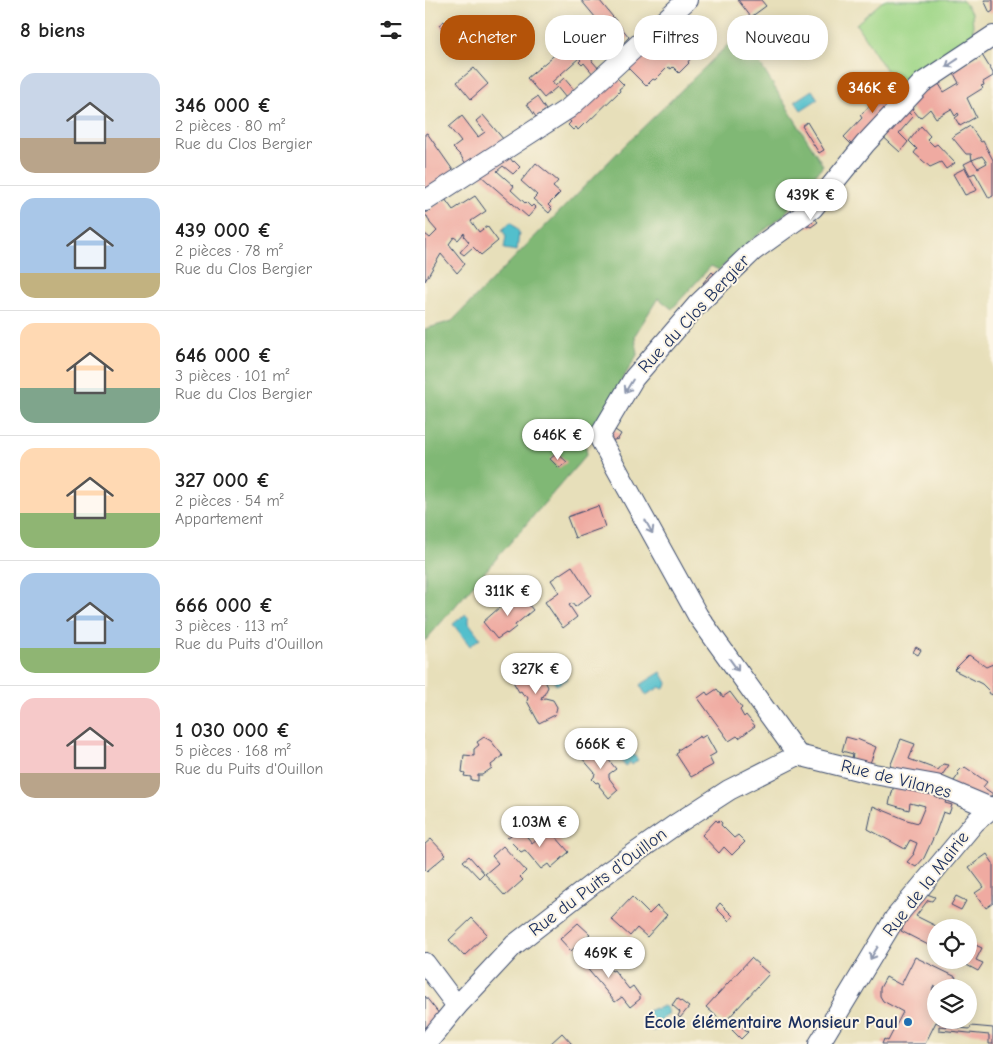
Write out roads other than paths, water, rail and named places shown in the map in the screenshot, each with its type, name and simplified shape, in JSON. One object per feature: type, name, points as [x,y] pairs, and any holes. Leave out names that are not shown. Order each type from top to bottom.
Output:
[{"type":"street","points":[[425,201],[569,108],[687,0]]},
{"type":"street","name":"Rue du Clos Bergier","points":[[798,755],[699,616],[599,437],[633,378],[697,305],[753,250],[813,208],[865,144],[922,83],[993,36]]},
{"type":"street","name":"Rue de Vilanes","points":[[798,755],[874,774],[936,785],[992,808]]},
{"type":"street","name":"Rue du Puits d'Ouillon","points":[[426,1044],[457,1006],[513,946],[608,872],[729,790],[798,755]]},
{"type":"street","name":"Rue de la Mairie","points":[[819,1044],[895,918],[975,822],[992,808]]},
{"type":"street","points":[[425,963],[457,1006]]},
{"type":"water","points":[[812,90],[818,99],[801,110],[795,101]]},
{"type":"water","points":[[511,222],[519,232],[517,251],[504,249],[506,236],[502,230]]},
{"type":"water","points":[[466,614],[469,618],[469,623],[480,638],[470,646],[453,624]]},
{"type":"water","points":[[555,657],[567,679],[556,685],[544,663]]},
{"type":"water","points":[[661,672],[667,683],[666,687],[663,689],[660,687],[646,695],[640,685]]},
{"type":"water","points":[[619,737],[638,760],[632,765],[630,762],[625,766],[609,746]]},
{"type":"water","points":[[663,1006],[668,1009],[668,1015],[662,1019],[657,1030],[652,1031],[648,1024],[648,1011]]},
{"type":"place","name":"École élémentaire Monsieur Paul","points":[[908,1022]]}]
